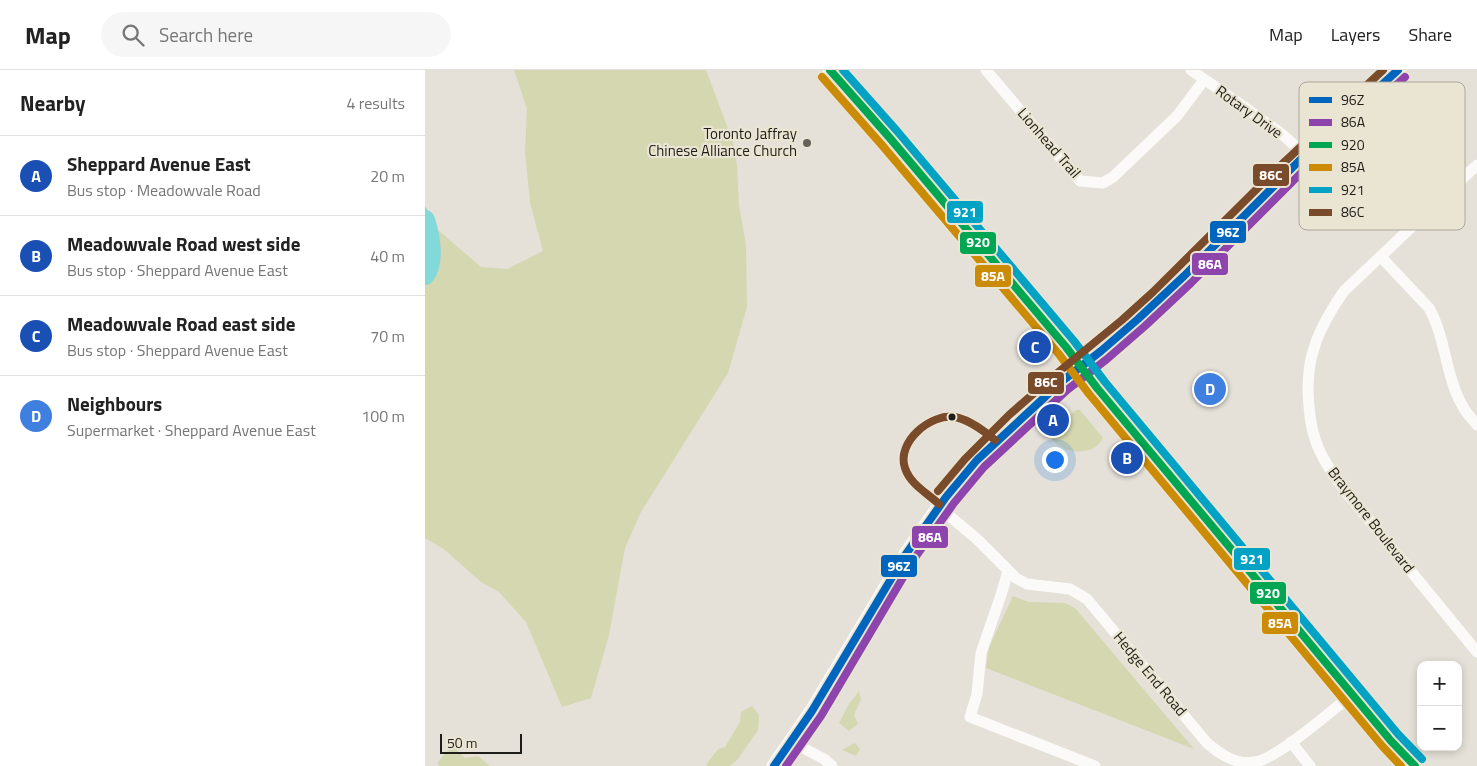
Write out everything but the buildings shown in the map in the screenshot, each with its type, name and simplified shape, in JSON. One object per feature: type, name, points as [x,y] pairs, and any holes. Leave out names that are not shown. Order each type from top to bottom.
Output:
[{"type":"main road","points":[[830,70],[889,137],[1082,367],[1097,388],[1353,694],[1410,766]]},
{"type":"main road","points":[[1385,82],[1398,70]]},
{"type":"main road","points":[[774,766],[792,742],[906,554],[939,507],[977,460],[1061,382],[1082,367],[1138,319],[1299,161]]},
{"type":"main road","points":[[1391,741],[1415,766]]},
{"type":"street","name":"Lionhead Trail","points":[[985,70],[1080,181],[1103,183],[1113,177],[1177,116],[1204,80]]},
{"type":"street","name":"Rotary Drive","points":[[1191,70],[1283,135],[1299,150]]},
{"type":"street","name":"Braymore Boulevard","points":[[1465,178],[1476,168]]},
{"type":"street","name":"Braymore Boulevard","points":[[1410,230],[1345,291],[1332,309],[1316,339],[1310,358],[1307,381],[1310,423],[1324,459],[1339,483],[1477,652]]},
{"type":"street","points":[[1381,257],[1429,308],[1435,318],[1449,373],[1459,399],[1465,411],[1477,425]]},
{"type":"street","name":"Hedge End Road","points":[[939,507],[978,540],[1016,578],[1027,584],[1070,589],[1087,599],[1207,743],[1219,753],[1234,761],[1256,762],[1276,754],[1353,694]]},
{"type":"street","points":[[1008,571],[981,653],[977,694],[970,717],[1095,766]]},
{"type":"street","points":[[792,742],[824,759],[831,766]]},
{"type":"street","points":[[1291,742],[1310,766]]},
{"type":"green space","points":[[514,70],[706,70],[733,142],[737,165],[739,205],[746,245],[747,307],[728,373],[641,512],[625,548],[609,635],[591,698],[562,707],[526,622],[499,592],[481,582],[445,550],[425,538],[425,276],[436,251],[438,230],[481,267],[507,269],[543,251],[530,203],[525,151],[527,109]]},
{"type":"green space","points":[[1076,410],[1080,410],[1103,438],[1098,445],[1091,449],[1084,451],[1067,450],[1053,441],[1049,434]]},
{"type":"green space","points":[[1013,596],[1029,602],[1065,603],[1075,608],[1194,749],[986,668],[989,647]]},
{"type":"green space","points":[[859,691],[861,699],[854,715],[858,724],[849,731],[839,723],[849,704]]},
{"type":"green space","points":[[752,706],[759,715],[758,730],[738,759],[730,766],[706,765],[718,749],[725,747],[740,722],[741,712]]},
{"type":"green space","points":[[855,743],[860,749],[856,756],[842,750]]},
{"type":"green space","points":[[452,746],[465,758],[478,756],[490,766],[439,766],[437,763]]},
{"type":"water","points":[[425,206],[438,230],[436,251],[425,276]]},
{"type":"waterway","points":[[425,220],[429,233],[431,256],[425,275]]},
{"type":"transit line","name":"920","points":[[830,70],[1066,347],[1097,388],[1391,741],[1415,766]]},
{"type":"transit line","name":"921","points":[[843,70],[897,131],[1074,341],[1105,382],[1398,734],[1422,759]]},
{"type":"transit line","name":"86C","points":[[1370,82],[1383,70]]},
{"type":"transit line","name":"96Z","points":[[1385,82],[1398,70]]},
{"type":"transit line","name":"85A","points":[[822,77],[1058,353],[1089,394],[1383,747],[1401,766]]},
{"type":"transit line","name":"86A","points":[[1400,82],[1405,77]]},
{"type":"transit line","name":"86C","points":[[938,491],[965,459],[1009,415],[1153,292],[1299,148]]},
{"type":"transit line","name":"96Z","points":[[774,766],[812,711],[906,554],[946,497],[977,460],[1061,382],[1138,319],[1184,276],[1299,161]]},
{"type":"transit line","name":"86A","points":[[786,766],[821,716],[914,559],[954,503],[984,467],[1067,390],[1145,326],[1191,283],[1299,175]]},
{"type":"transit line","name":"86C","points":[[939,504],[915,484],[907,474],[904,458],[906,448],[911,439],[926,425],[946,417],[955,417],[971,423],[995,440]]},
{"type":"place","name":"Toronto Jaffray Chinese Alliance Church","points":[[807,143]]},
{"type":"place","name":"Meadowvale Road east side","points":[[1035,347]]},
{"type":"place","name":"Neighbours","points":[[1210,389]]},
{"type":"place","name":"Sheppard Avenue East","points":[[1053,420]]},
{"type":"place","name":"Meadowvale Road west side","points":[[1127,458]]}]
